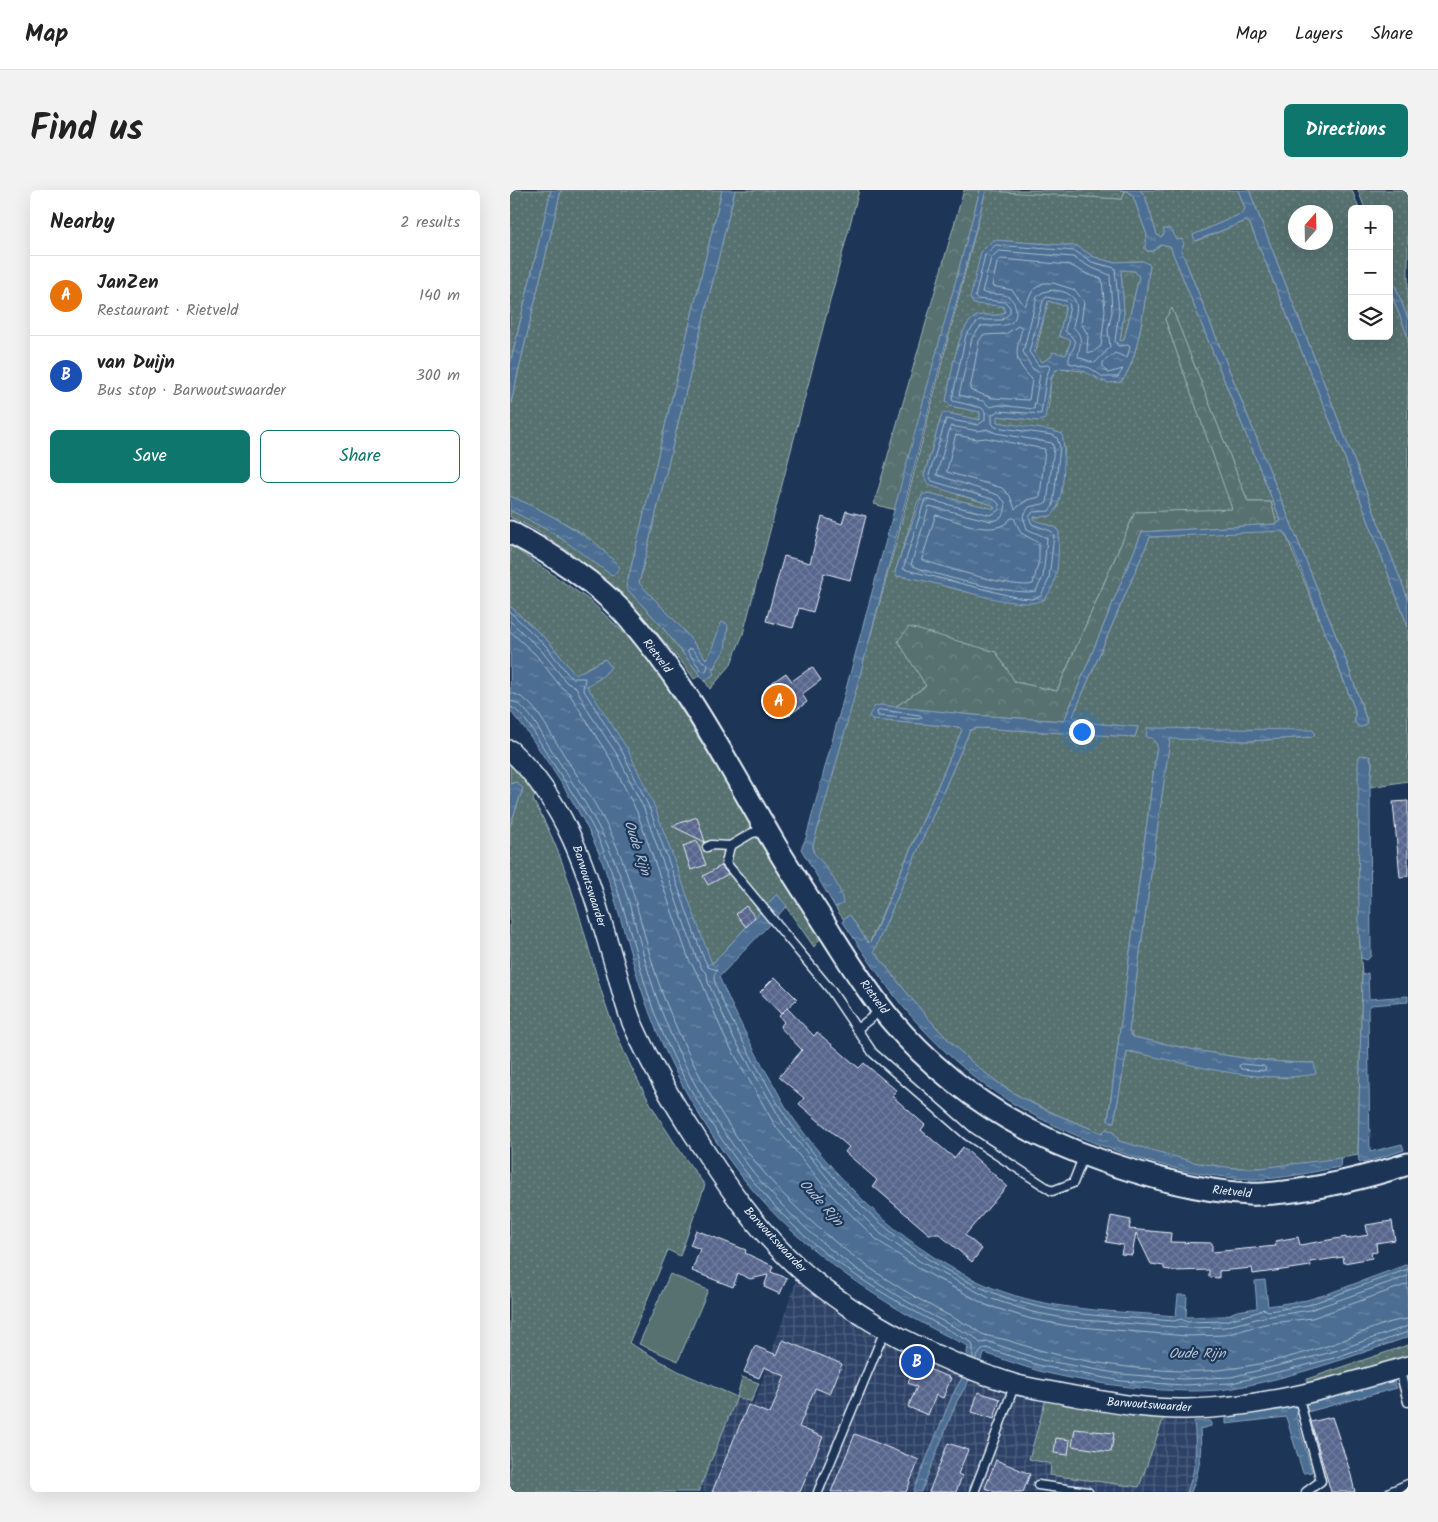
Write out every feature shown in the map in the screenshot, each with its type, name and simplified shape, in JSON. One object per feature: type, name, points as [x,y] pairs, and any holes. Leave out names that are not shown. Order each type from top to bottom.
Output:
[{"type":"main road","name":"Rietveld","points":[[510,532],[573,569],[623,612],[657,654],[689,700],[767,830],[882,1010],[955,1083],[992,1111],[1028,1130],[1084,1155],[1140,1174],[1190,1187],[1252,1195],[1324,1188],[1408,1164]]},
{"type":"street","name":"Barwoutswaarder","points":[[510,750],[541,784],[566,822],[582,860],[632,1024],[664,1088],[714,1167],[752,1217],[798,1267],[840,1300],[886,1329],[959,1364],[1015,1384],[1114,1404],[1186,1409],[1235,1406],[1298,1398],[1404,1367]]},
{"type":"lane","points":[[707,847],[711,845],[730,846],[752,833],[767,830]]},
{"type":"lane","points":[[730,846],[726,863],[830,989],[874,1053],[968,1136],[1052,1191],[1073,1183],[1084,1155]]},
{"type":"lane","points":[[857,1029],[882,1010]]},
{"type":"lane","points":[[818,1492],[886,1329]]},
{"type":"lane","points":[[1404,1367],[1408,1402]]},
{"type":"lane","points":[[974,1492],[1015,1384]]},
{"type":"lane","points":[[1298,1398],[1322,1481],[1306,1492]]},
{"type":"lane","points":[[1390,1492],[1408,1484]]},
{"type":"lane","points":[[1038,1485],[1088,1492]]},
{"type":"shaded area","points":[[796,1281],[872,1333],[917,1356],[1002,1389],[1046,1399],[1029,1459],[1051,1464],[1050,1474],[1164,1417],[1194,1421],[1197,1447],[1195,1469],[1187,1492],[698,1492],[737,1397],[754,1404]]},
{"type":"green space","points":[[510,190],[551,190],[510,365]]},
{"type":"green space","points":[[561,190],[722,190],[626,588],[659,623],[700,675],[694,679],[652,627],[616,590],[555,542],[533,528],[510,517],[510,510],[549,531],[610,574],[604,551],[587,536],[560,520],[510,496],[510,407]]},
{"type":"green space","points":[[735,190],[859,190],[743,634],[730,666],[710,689],[705,681],[714,674],[711,671],[717,665],[710,654],[706,659],[681,627],[639,583]]},
{"type":"green space","points":[[964,190],[980,190],[895,510],[874,504]]},
{"type":"green space","points":[[986,190],[1122,199],[1125,191],[1128,191],[1133,196],[1147,235],[1145,249],[1153,251],[1161,244],[1170,246],[1281,521],[1277,524],[1271,502],[1248,502],[1172,309],[1165,319],[1233,510],[1135,512],[1057,691],[1015,682],[996,652],[899,641],[926,686],[895,707],[880,705],[870,716],[873,720],[959,727],[962,730],[869,944],[850,916],[844,920],[835,907],[838,906],[813,852],[813,845],[898,536]],"holes":[[[993,240],[1077,246],[1094,257],[1111,262],[1142,261],[1150,265],[1137,343],[1133,359],[1121,382],[1100,381],[1088,372],[1060,368],[1051,380],[1048,408],[1039,421],[997,416],[997,422],[1021,427],[1065,447],[1058,507],[1051,516],[1034,517],[1034,520],[1055,527],[1059,532],[1054,581],[1044,600],[987,597],[919,579],[897,576],[895,572],[918,501],[928,493],[995,509],[993,505],[958,495],[924,476],[942,414],[947,413],[980,420],[980,412],[950,406],[946,401],[955,355],[963,332],[975,317],[998,315],[1005,312],[1003,306],[974,304]]]},
{"type":"green space","points":[[1001,190],[1125,191],[1122,199],[1003,192]]},
{"type":"green space","points":[[1140,190],[1238,190],[1245,208],[1243,213],[1193,235],[1196,241],[1246,221],[1250,224],[1343,453],[1408,627],[1408,781],[1370,787],[1372,764],[1370,756],[1359,931],[1362,975],[1358,1155],[1297,1165],[1224,1167],[1188,1161],[1119,1141],[1113,1132],[1106,1129],[1102,1133],[1056,1114],[1012,1092],[991,1078],[954,1046],[937,1028],[874,951],[970,730],[977,728],[1135,737],[1138,727],[1077,722],[1073,716],[1150,537],[1284,530],[1355,710],[1355,723],[1360,727],[1365,725],[1367,721],[1347,663],[1181,250],[1182,239],[1177,241],[1165,233],[1161,237],[1157,235],[1145,196]],"holes":[[[1312,737],[1249,741],[1170,738],[1129,1031],[1133,1037],[1223,1055],[1268,1061],[1314,1063],[1292,1078],[1248,1075],[1127,1051],[1114,1122],[1108,1121],[1157,745],[1152,738]]]},
{"type":"green space","points":[[1249,190],[1352,190],[1358,205],[1348,205],[1348,340],[1393,340],[1393,298],[1408,337],[1408,599]]},
{"type":"green space","points":[[1358,190],[1408,190],[1408,319],[1393,280],[1393,205],[1364,205]]},
{"type":"green space","points":[[1121,270],[1135,271],[1139,277],[1124,340],[1120,342],[1124,312]]},
{"type":"green space","points":[[1048,301],[1066,306],[1059,336],[1071,340],[1066,355],[1051,357],[1042,362],[1034,352],[1036,351]]},
{"type":"green space","points":[[1172,308],[1248,502],[1271,502],[1277,524],[1142,532],[1064,721],[973,715],[895,707],[926,686],[898,641],[909,627],[996,652],[1015,682],[1057,691],[1135,512],[1232,509],[1165,319]]},
{"type":"green space","points":[[510,545],[589,600],[633,641],[665,683],[821,937],[814,947],[777,894],[712,964],[587,686],[602,677],[611,667],[605,659],[575,675],[550,643],[510,606]]},
{"type":"green space","points":[[510,760],[541,795],[535,796],[533,800],[547,826],[568,879],[610,1017],[629,1062],[651,1105],[705,1185],[680,1256],[668,1250],[629,1343],[678,1371],[737,1397],[698,1492],[510,1492],[510,826],[523,788],[516,782],[510,784]]},
{"type":"green space","points":[[670,1274],[708,1290],[678,1361],[639,1344]]},
{"type":"green space","points":[[1408,1345],[1408,1360],[1307,1384],[1307,1379]]},
{"type":"green space","points":[[742,1377],[759,1383],[751,1402],[737,1397]]},
{"type":"green space","points":[[1046,1399],[1164,1417],[1139,1487],[1050,1475],[1051,1464],[1029,1459]]},
{"type":"water","points":[[551,190],[561,190],[510,407],[510,365]]},
{"type":"water","points":[[722,190],[735,190],[639,583],[681,627],[706,659],[710,654],[721,623],[725,622],[728,626],[725,650],[712,670],[714,674],[705,681],[659,623],[626,588]]},
{"type":"water","points":[[980,190],[986,190],[880,600],[813,845],[813,852],[828,869],[840,890],[843,904],[835,907],[801,849],[806,838]]},
{"type":"water","points":[[1120,190],[1140,190],[1145,196],[1157,235],[1161,237],[1165,233],[1163,229],[1171,229],[1177,240],[1182,239],[1184,244],[1181,250],[1347,663],[1367,722],[1365,726],[1360,727],[1355,723],[1355,710],[1294,551],[1284,531],[1150,537],[1073,716],[1078,722],[1138,727],[1135,737],[977,728],[970,730],[874,951],[954,1046],[991,1078],[1012,1092],[1045,1109],[1102,1133],[1106,1129],[1113,1132],[1119,1141],[1198,1163],[1234,1168],[1260,1168],[1341,1158],[1340,1167],[1273,1178],[1250,1179],[1217,1176],[1147,1161],[1111,1149],[1043,1120],[985,1085],[938,1044],[912,1017],[891,991],[843,922],[844,918],[850,915],[868,943],[871,941],[962,730],[959,727],[873,720],[869,716],[874,707],[880,705],[973,715],[1064,721],[1142,532],[1277,524],[1281,521],[1170,246],[1161,244],[1153,251],[1147,251],[1145,248],[1147,235],[1133,196],[1128,191]]},
{"type":"water","points":[[1238,190],[1249,190],[1408,599],[1408,627],[1343,453],[1250,224],[1246,221],[1195,241],[1193,235],[1243,213],[1245,208]]},
{"type":"water","points":[[993,240],[1077,246],[1094,257],[1111,262],[1143,261],[1150,265],[1137,343],[1133,359],[1121,382],[1108,383],[1079,369],[1060,368],[1054,371],[1051,379],[1045,419],[1039,421],[997,416],[997,422],[1055,431],[1062,434],[1064,452],[1063,477],[1062,489],[1056,510],[1051,516],[1034,517],[1034,520],[1055,527],[1059,532],[1056,576],[1050,592],[1045,598],[1034,603],[1018,603],[997,599],[896,576],[895,572],[922,495],[928,493],[995,509],[993,505],[928,485],[924,476],[942,414],[947,413],[980,420],[980,412],[950,406],[946,401],[955,355],[963,332],[975,317],[998,315],[1005,312],[1003,306],[974,304],[970,299],[981,252]],"holes":[[[1121,270],[1135,271],[1139,277],[1124,340],[1120,341],[1124,312]],[[1048,301],[1066,306],[1059,336],[1071,340],[1066,355],[1053,352],[1051,357],[1042,362],[1034,352]]]},
{"type":"water","points":[[1393,280],[1408,319],[1408,337],[1393,298]]},
{"type":"water","points":[[510,496],[540,510],[583,535],[620,567],[614,575],[610,574],[555,534],[510,510]]},
{"type":"water","name":"Oude Rijn","points":[[510,606],[550,643],[575,675],[605,659],[611,667],[602,677],[587,686],[628,750],[654,805],[712,964],[777,894],[787,906],[719,977],[751,1043],[793,1118],[834,1170],[881,1217],[934,1257],[963,1274],[993,1288],[1015,1296],[1083,1309],[1176,1316],[1178,1295],[1187,1295],[1186,1317],[1225,1316],[1237,1311],[1257,1308],[1255,1281],[1265,1280],[1268,1306],[1307,1300],[1327,1294],[1408,1264],[1408,1337],[1344,1359],[1256,1383],[1234,1388],[1189,1391],[1136,1388],[1060,1376],[1019,1365],[985,1353],[957,1401],[921,1492],[913,1492],[952,1396],[964,1374],[968,1346],[898,1309],[854,1280],[812,1248],[768,1208],[725,1154],[705,1124],[671,1062],[657,1031],[639,982],[611,888],[591,836],[557,776],[511,711]]},
{"type":"water","points":[[1147,728],[1313,730],[1315,734],[1312,737],[1249,741],[1170,739],[1129,1031],[1133,1037],[1223,1055],[1268,1061],[1314,1063],[1316,1074],[1293,1077],[1245,1075],[1127,1051],[1114,1122],[1108,1121],[1157,745],[1152,738],[1146,737]]},
{"type":"water","points":[[1360,755],[1369,756],[1372,763],[1370,787],[1371,956],[1367,960],[1361,958],[1359,931],[1358,762]]},
{"type":"water","points":[[516,782],[523,788],[510,826],[510,784]]},
{"type":"water","points":[[1368,973],[1369,999],[1408,996],[1408,1002],[1371,1005],[1368,1010],[1370,1152],[1402,1144],[1404,1150],[1364,1163],[1359,1161],[1358,1155],[1362,975]]},
{"type":"water","points":[[1394,1381],[1397,1388],[1296,1415],[1312,1472],[1303,1473],[1286,1417],[1226,1424],[1226,1417],[1293,1406]]},
{"type":"water","points":[[1194,1421],[1211,1421],[1211,1426],[1200,1429],[1201,1445],[1198,1468],[1191,1492],[1187,1492],[1193,1473],[1195,1457]]},
{"type":"building","points":[[846,511],[866,516],[850,580],[824,573],[813,612],[799,608],[793,628],[766,621],[784,556],[810,563],[822,517],[842,524]]},
{"type":"building","points":[[812,667],[821,680],[802,694],[807,702],[788,716],[778,705],[767,686],[786,673],[792,681]]},
{"type":"building","points":[[1408,801],[1408,876],[1400,877],[1393,802]]},
{"type":"building","points":[[697,817],[705,842],[672,826]]},
{"type":"building","points":[[697,841],[706,865],[691,870],[683,846]]},
{"type":"building","points":[[721,866],[728,874],[708,885],[703,876]]},
{"type":"building","points":[[746,906],[755,917],[746,927],[736,914]]},
{"type":"building","points":[[775,977],[797,999],[781,1014],[760,992]]},
{"type":"building","points":[[787,1008],[814,1036],[817,1032],[859,1068],[864,1063],[897,1091],[892,1096],[925,1125],[921,1130],[954,1158],[963,1147],[1007,1186],[965,1235],[982,1249],[972,1262],[939,1234],[929,1234],[873,1186],[877,1180],[845,1152],[849,1147],[799,1104],[804,1098],[779,1077],[802,1050],[780,1027],[784,1022],[779,1016]]},
{"type":"building","points":[[1111,1216],[1131,1220],[1129,1229],[1171,1233],[1170,1242],[1212,1243],[1212,1252],[1276,1246],[1275,1241],[1298,1237],[1300,1245],[1346,1237],[1346,1239],[1368,1235],[1366,1225],[1392,1221],[1395,1240],[1376,1243],[1377,1252],[1371,1253],[1372,1258],[1344,1263],[1343,1257],[1310,1262],[1311,1266],[1253,1274],[1252,1268],[1219,1271],[1219,1278],[1209,1277],[1209,1270],[1175,1271],[1164,1269],[1164,1266],[1151,1264],[1136,1233],[1132,1255],[1121,1254],[1123,1245],[1106,1242]]},
{"type":"building","points":[[696,1230],[746,1250],[745,1253],[773,1266],[771,1272],[787,1278],[780,1294],[764,1287],[768,1275],[750,1279],[738,1273],[733,1287],[692,1271],[700,1249],[690,1245]]},
{"type":"building","points":[[783,1340],[842,1364],[830,1394],[815,1388],[799,1427],[823,1437],[800,1492],[712,1492],[748,1405],[770,1414],[785,1376],[764,1367],[759,1378],[744,1372],[755,1346],[777,1355]]},
{"type":"building","points":[[916,1364],[951,1378],[943,1398],[936,1395],[928,1415],[908,1407],[917,1387],[908,1383]]},
{"type":"building","points":[[978,1392],[1000,1399],[994,1419],[972,1412]]},
{"type":"building","points":[[1332,1417],[1355,1492],[1331,1492],[1311,1422]]},
{"type":"building","points":[[1075,1429],[1114,1433],[1111,1452],[1072,1446]]},
{"type":"building","points":[[855,1434],[919,1460],[906,1492],[831,1492]]},
{"type":"building","points":[[1056,1438],[1070,1440],[1068,1455],[1054,1453]]},
{"type":"building","points":[[948,1443],[968,1450],[958,1474],[962,1476],[956,1492],[929,1492]]},
{"type":"building","points":[[996,1460],[1030,1474],[1023,1492],[995,1492],[985,1488]]},
{"type":"place","name":"JanZen","points":[[779,701]]},
{"type":"place","name":"van Duijn","points":[[917,1362]]}]
